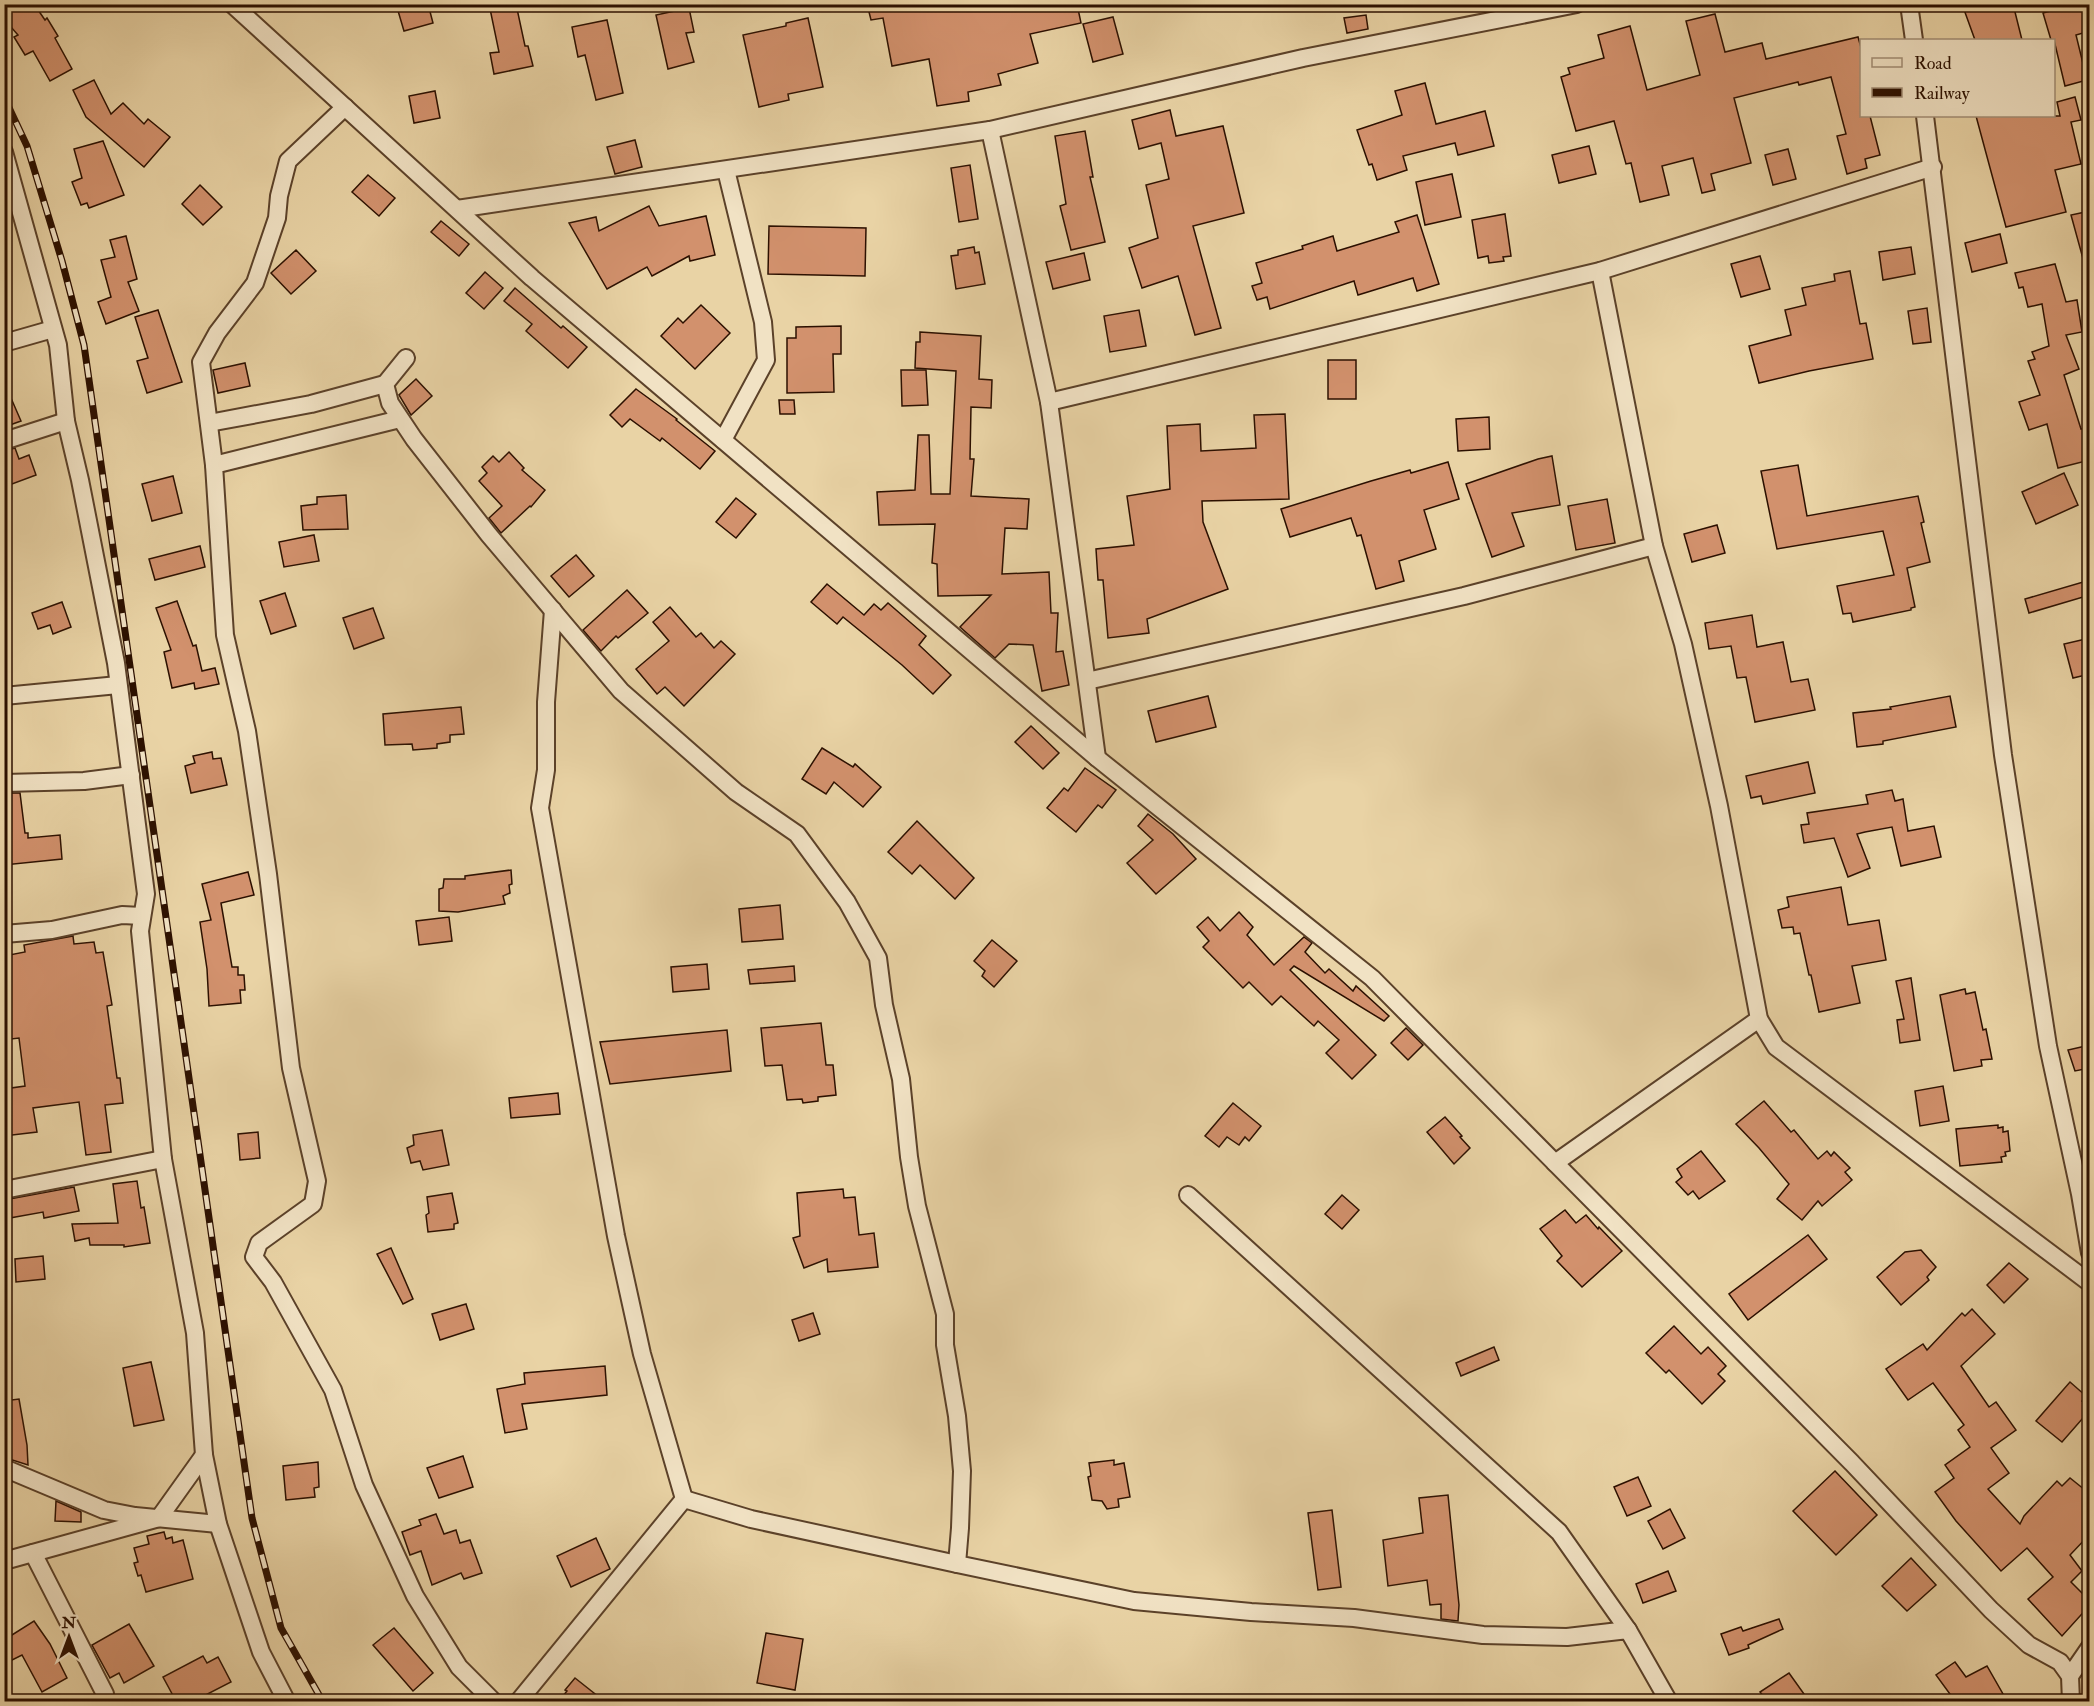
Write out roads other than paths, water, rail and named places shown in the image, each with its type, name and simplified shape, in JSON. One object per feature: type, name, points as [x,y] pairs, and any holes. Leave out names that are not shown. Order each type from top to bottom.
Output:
[{"type":"street","points":[[232,4],[532,278],[1097,758],[1372,978],[1852,1463],[1991,1610],[2029,1645],[2060,1662],[2070,1676],[2071,1701]]},
{"type":"street","points":[[457,209],[990,130],[1303,58],[1577,4]]},
{"type":"street","points":[[1909,4],[1914,39]]},
{"type":"street","points":[[345,107],[288,161],[279,196],[277,218],[255,283],[217,333],[201,362],[214,465],[225,635],[248,731],[291,1068],[317,1180],[313,1204],[259,1243],[254,1257],[273,1282],[333,1390],[364,1485],[415,1596],[459,1667],[494,1701]]},
{"type":"street","points":[[1925,117],[1933,166],[2003,755],[2048,1046],[2090,1253]]},
{"type":"street","points":[[990,130],[1049,402],[1097,758]]},
{"type":"street","points":[[4,152],[58,345],[66,421],[80,480],[118,685],[146,894],[140,932],[163,1159],[195,1333],[204,1455],[218,1524],[261,1652],[287,1701]]},
{"type":"street","points":[[1049,402],[1600,271],[1933,166]]},
{"type":"street","points":[[723,440],[766,360],[763,322],[726,170]]},
{"type":"street","points":[[1600,271],[1654,546],[1683,644],[1702,725],[1759,1019],[1776,1047],[2090,1283]]},
{"type":"street","points":[[4,343],[53,329]]},
{"type":"street","points":[[209,423],[311,404],[385,384],[406,358]]},
{"type":"street","points":[[385,384],[390,404],[414,439],[489,535],[621,691],[736,792],[797,834],[847,902],[878,958],[884,1005],[901,1079],[909,1157],[917,1206],[945,1314],[945,1344],[957,1416],[962,1471],[957,1564]]},
{"type":"street","points":[[214,465],[400,419]]},
{"type":"street","points":[[4,441],[66,421]]},
{"type":"street","points":[[1087,681],[1464,596],[1654,546]]},
{"type":"street","points":[[554,610],[546,702],[546,770],[540,808],[616,1236],[642,1354],[684,1499]]},
{"type":"street","points":[[4,696],[118,685]]},
{"type":"street","points":[[4,783],[84,781],[131,775]]},
{"type":"street","points":[[4,934],[52,930],[122,915],[142,916]]},
{"type":"street","points":[[1555,1163],[1759,1019]]},
{"type":"street","points":[[4,1190],[163,1159]]},
{"type":"street","points":[[1188,1195],[1559,1532],[1628,1630],[1669,1701]]},
{"type":"street","points":[[4,1561],[159,1518],[204,1455]]},
{"type":"street","points":[[4,1468],[104,1510],[135,1516],[218,1524]]},
{"type":"street","points":[[684,1499],[752,1519],[1134,1601],[1251,1612],[1354,1618],[1483,1635],[1567,1637],[1628,1630]]},
{"type":"street","points":[[518,1701],[684,1499]]},
{"type":"street","points":[[33,1553],[105,1694],[106,1701]]},
{"type":"street","points":[[2070,1676],[2090,1647]]},
{"type":"railway","points":[[4,97],[27,146],[62,261],[84,345],[252,1518],[281,1628],[323,1702]]}]
